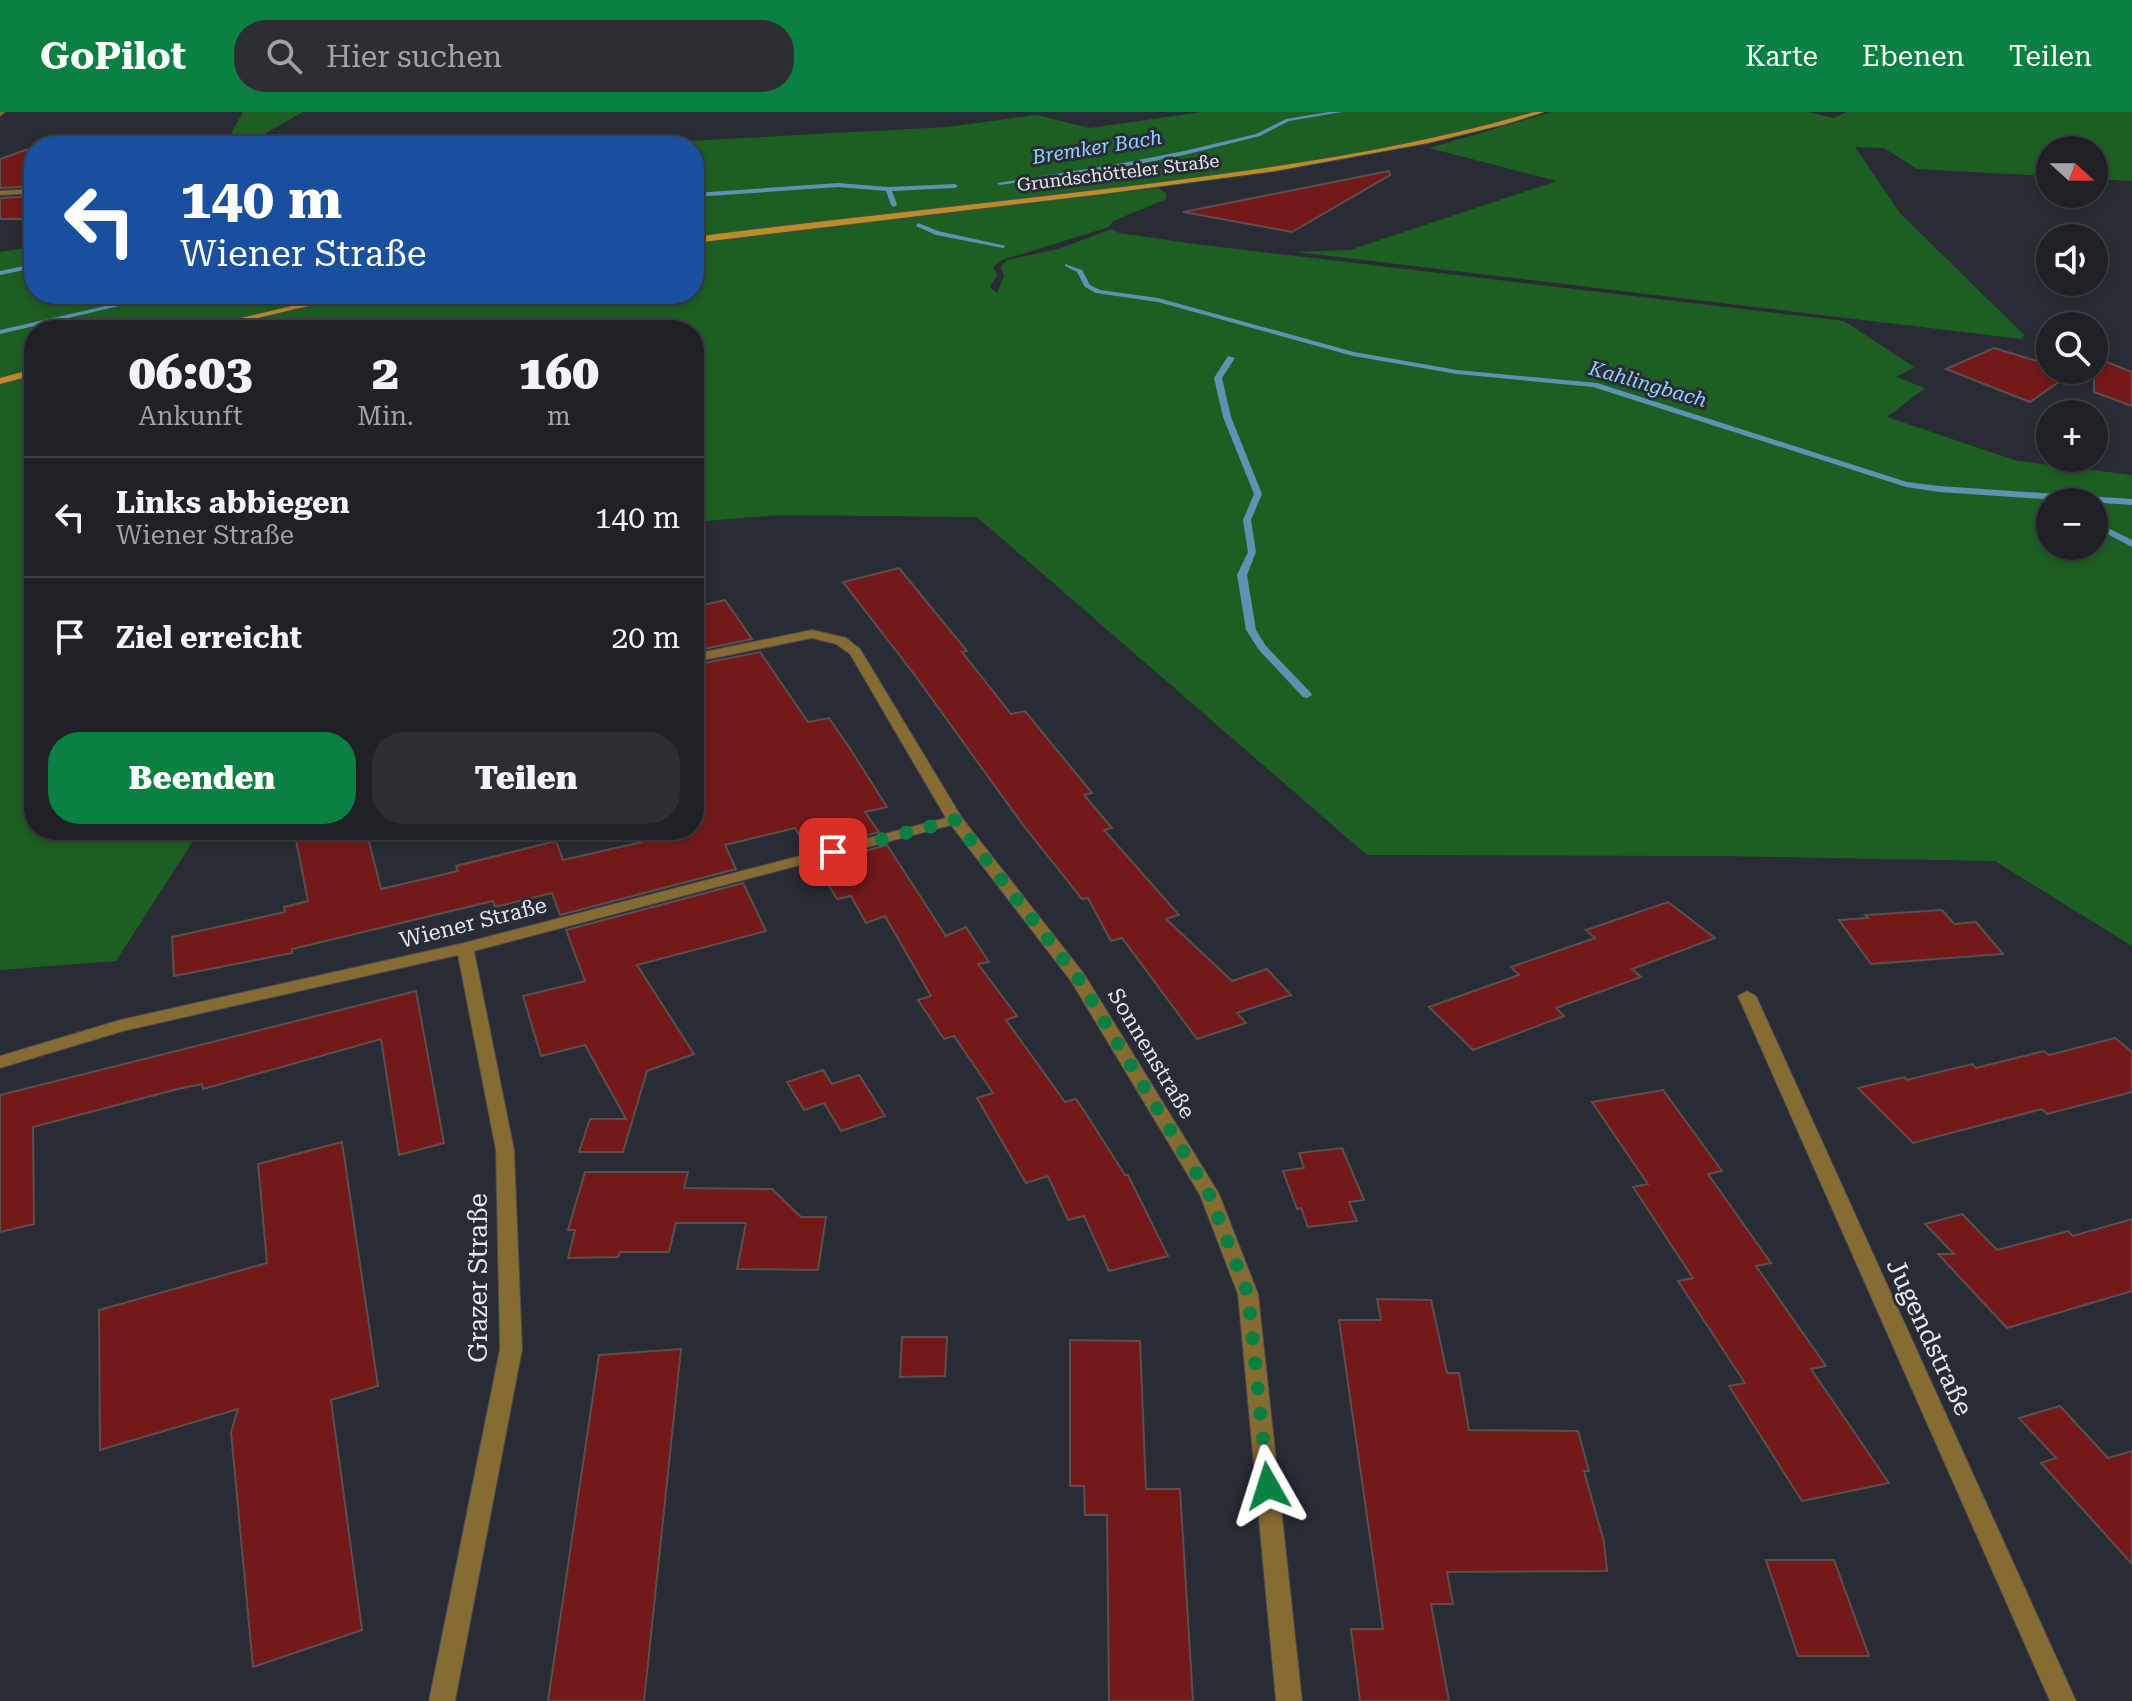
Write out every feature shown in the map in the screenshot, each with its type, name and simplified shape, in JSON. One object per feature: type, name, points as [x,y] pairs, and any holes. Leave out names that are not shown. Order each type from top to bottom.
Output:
[{"type":"main road","name":"Grundschötteler Straße","points":[[704,239],[1159,185],[1326,161],[1435,140],[1541,112]]},
{"type":"main road","points":[[239,320],[311,304]]},
{"type":"main road","points":[[0,381],[24,375]]},
{"type":"street","points":[[0,193],[24,192]]},
{"type":"street","name":"Sonnenstraße","points":[[704,656],[812,634],[841,641],[855,652],[955,820],[1078,978],[1209,1194],[1248,1294],[1289,1701]]},
{"type":"street","name":"Wiener Straße","points":[[0,1062],[120,1026],[465,948],[955,820]]},
{"type":"street","name":"Grazer Straße","points":[[442,1701],[511,1349],[505,1150],[465,948]]},
{"type":"street","name":"Jugendstraße","points":[[1747,996],[1812,1146],[2005,1565],[2063,1701]]},
{"type":"green space","points":[[243,112],[303,112],[261,136],[230,136]]},
{"type":"green space","points":[[1202,112],[1537,112],[1425,142],[1252,173],[704,239],[704,140],[947,127],[1037,115],[1090,128]]},
{"type":"green space","points":[[1552,112],[1808,112],[1834,118],[1847,112],[2132,112],[2132,181],[2108,180],[2108,136],[2036,136],[2036,175],[1917,169],[1884,148],[1855,147],[1900,213],[2024,335],[2021,339],[1297,252],[1350,250],[1557,181],[1429,148]]},
{"type":"green space","points":[[1158,188],[1166,193],[1166,199],[1113,221],[1109,227],[1002,260],[993,267],[997,275],[990,287],[997,293],[1004,276],[1001,266],[1007,260],[1058,249],[1112,229],[1119,233],[1195,244],[1844,321],[1914,367],[1896,377],[1925,388],[1887,417],[2017,461],[2036,463],[2036,472],[2132,475],[2132,946],[1995,861],[1367,855],[977,517],[779,515],[704,521],[704,320],[24,320],[24,840],[194,840],[116,961],[0,970],[0,252],[24,248],[24,304],[704,304],[704,242]]},
{"type":"building","points":[[24,151],[24,187],[0,188],[0,159]]},
{"type":"building","points":[[1389,171],[1390,175],[1292,232],[1183,212]]},
{"type":"building","points":[[24,197],[24,219],[0,219],[0,198]]},
{"type":"building","points":[[1994,348],[2036,361],[2036,384],[2056,384],[2030,402],[1946,369]]},
{"type":"building","points":[[2108,363],[2132,372],[2132,406],[2094,392],[2094,384],[2108,384]]},
{"type":"building","points":[[899,568],[967,651],[962,652],[1011,714],[1025,711],[1092,793],[1084,795],[1112,828],[1104,830],[1179,915],[1166,919],[1232,981],[1267,969],[1291,995],[1237,1013],[1246,1023],[1197,1039],[1122,938],[1111,941],[1088,898],[1082,899],[1023,825],[843,582]]},
{"type":"building","points":[[725,600],[752,639],[704,649],[704,605]]},
{"type":"building","points":[[760,652],[808,722],[829,718],[887,807],[865,812],[879,832],[809,851],[795,828],[725,845],[736,869],[560,915],[552,893],[495,907],[493,901],[292,949],[292,953],[174,976],[172,937],[285,912],[284,907],[308,901],[296,840],[369,840],[381,889],[458,871],[456,866],[556,841],[563,860],[641,840],[704,840],[704,663]]},
{"type":"building","points":[[887,845],[946,936],[966,927],[989,962],[978,964],[1017,1016],[1006,1020],[1065,1102],[1076,1099],[1085,1112],[1125,1175],[1128,1175],[1168,1256],[1109,1271],[1084,1216],[1068,1220],[1048,1176],[1026,1183],[977,1098],[993,1093],[954,1036],[944,1039],[918,1000],[931,996],[885,916],[866,923],[851,896],[837,899],[816,864]]},
{"type":"building","points":[[743,883],[766,931],[637,965],[694,1054],[647,1071],[623,1152],[579,1152],[590,1119],[626,1119],[585,1045],[541,1056],[523,996],[585,981],[566,930]]},
{"type":"building","points":[[1668,902],[1715,938],[1632,969],[1641,977],[1556,1008],[1564,1016],[1473,1050],[1429,1007],[1519,975],[1511,967],[1595,938],[1586,930]]},
{"type":"building","points":[[1942,910],[1954,924],[1976,922],[2003,954],[1871,964],[1839,920],[1868,918],[1865,915]]},
{"type":"building","points":[[416,991],[444,1143],[399,1155],[381,1039],[203,1089],[202,1084],[178,1089],[33,1127],[34,1224],[0,1232],[0,1095]]},
{"type":"building","points":[[2115,1038],[2132,1052],[2132,1092],[2047,1114],[2042,1109],[1913,1143],[1858,1088],[1972,1064],[1976,1068],[2044,1051],[2049,1055]]},
{"type":"building","points":[[823,1070],[832,1084],[859,1075],[885,1116],[841,1131],[824,1103],[804,1110],[787,1082]]},
{"type":"building","points":[[1663,1090],[1722,1171],[1708,1174],[1771,1263],[1756,1266],[1826,1366],[1811,1369],[1889,1483],[1802,1501],[1729,1386],[1745,1383],[1678,1281],[1693,1278],[1633,1187],[1648,1184],[1592,1102]]},
{"type":"building","points":[[342,1142],[378,1386],[331,1400],[362,1630],[253,1667],[231,1432],[238,1409],[100,1450],[99,1310],[267,1263],[258,1164]]},
{"type":"building","points":[[1342,1148],[1364,1200],[1349,1202],[1357,1221],[1308,1227],[1301,1208],[1297,1209],[1283,1171],[1304,1168],[1299,1153]]},
{"type":"building","points":[[585,1172],[688,1172],[684,1188],[772,1189],[801,1217],[826,1217],[818,1270],[737,1269],[746,1223],[676,1223],[669,1252],[620,1252],[618,1257],[568,1258],[575,1230],[568,1230]]},
{"type":"building","points":[[1962,1214],[1997,1250],[2068,1231],[2073,1236],[2132,1219],[2132,1291],[2007,1328],[1938,1254],[1954,1254],[1925,1224]]},
{"type":"building","points":[[1377,1299],[1431,1300],[1447,1373],[1459,1373],[1469,1430],[1578,1431],[1589,1471],[1584,1471],[1604,1542],[1607,1571],[1447,1572],[1453,1604],[1431,1604],[1449,1701],[1360,1701],[1351,1629],[1383,1629],[1339,1320],[1381,1320]]},
{"type":"building","points":[[902,1337],[947,1337],[945,1376],[900,1377]]},
{"type":"building","points":[[1070,1340],[1140,1341],[1146,1489],[1180,1489],[1193,1701],[1109,1701],[1107,1515],[1085,1515],[1084,1486],[1070,1486]]},
{"type":"building","points":[[681,1349],[644,1701],[548,1701],[599,1355]]},
{"type":"building","points":[[2060,1406],[2108,1458],[2132,1451],[2132,1564],[2041,1463],[2056,1458],[2019,1418]]},
{"type":"building","points":[[1766,1560],[1834,1560],[1869,1656],[1798,1656]]},
{"type":"waterway","name":"Bremker Bach","points":[[1000,183],[1184,153],[1258,135],[1288,120],[1339,112]]},
{"type":"waterway","name":"Bremker Bach","points":[[704,194],[838,185],[888,189]]},
{"type":"waterway","name":"Bremker Bach","points":[[888,189],[955,186]]},
{"type":"waterway","points":[[888,189],[894,205]]},
{"type":"waterway","points":[[918,225],[936,233],[1003,246]]},
{"type":"waterway","name":"Kahlingbach","points":[[1067,265],[1080,271],[1087,286],[1098,292],[1158,300],[1353,354],[1457,372],[1594,385],[1906,484],[2132,502]]},
{"type":"waterway","points":[[0,273],[24,268]]},
{"type":"waterway","name":"Bremker Bach","points":[[53,320],[123,304]]},
{"type":"waterway","name":"Bremker Bach","points":[[0,332],[24,327]]},
{"type":"waterway","points":[[1231,358],[1218,378],[1227,417],[1258,494],[1247,520],[1252,552],[1242,575],[1251,630],[1262,648],[1307,695]]},
{"type":"waterway","points":[[2108,531],[2132,544]]},
{"type":"route","points":[[833,852],[955,820],[1078,978],[1209,1194],[1248,1294],[1268,1486]]}]
